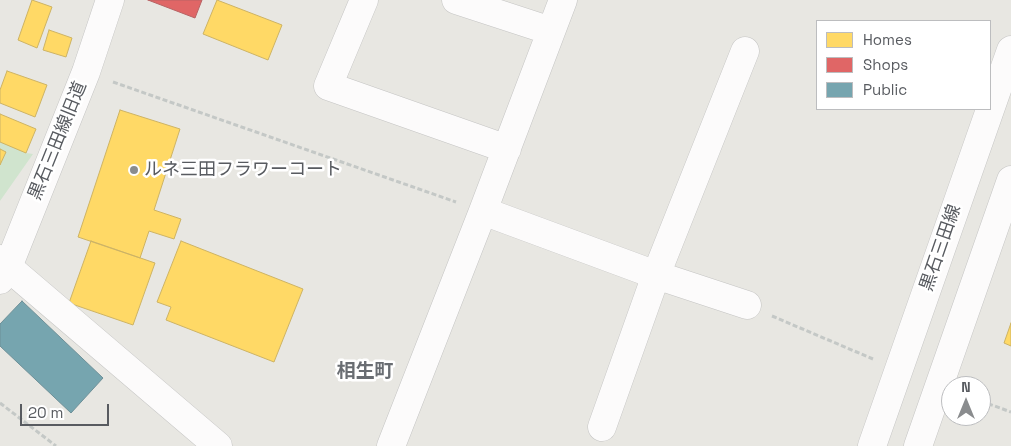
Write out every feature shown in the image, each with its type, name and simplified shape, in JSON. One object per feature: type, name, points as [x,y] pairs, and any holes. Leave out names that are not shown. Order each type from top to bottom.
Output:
[{"type":"street","name":"黒石三田線旧道","points":[[3,269],[86,72],[110,0]]},
{"type":"street","points":[[364,0],[328,86],[507,149]]},
{"type":"street","points":[[456,0],[551,31]]},
{"type":"street","points":[[391,446],[563,0]]},
{"type":"street","name":"黒石三田線","points":[[991,107],[1011,50]]},
{"type":"street","points":[[602,427],[656,275],[745,51]]},
{"type":"street","name":"黒石三田線","points":[[872,446],[990,110]]},
{"type":"street","points":[[918,446],[1011,180]]},
{"type":"street","points":[[483,211],[656,275],[747,305]]},
{"type":"street","points":[[3,269],[218,446]]},
{"type":"path","points":[[86,72],[483,211]]},
{"type":"path","points":[[747,305],[898,370]]},
{"type":"path","points":[[0,403],[56,446]]},
{"type":"path","points":[[991,405],[1011,412]]},
{"type":"green space","points":[[0,140],[26,153],[33,154],[0,201]]},
{"type":"building: Homes","points":[[32,0],[52,7],[37,48],[18,40]]},
{"type":"building: Homes","points":[[217,0],[282,25],[268,60],[203,34]]},
{"type":"building: Homes","points":[[49,30],[72,38],[66,57],[43,50]]},
{"type":"building: Homes","points":[[7,71],[47,85],[35,117],[0,103],[0,90]]},
{"type":"building: Homes","name":"ルネ三田フラワーコート","points":[[120,110],[180,129],[154,210],[181,219],[174,239],[149,231],[140,258],[78,237]]},
{"type":"building: Homes","points":[[0,114],[36,129],[26,153],[0,142]]},
{"type":"building: Homes","points":[[0,149],[6,152],[0,165]]},
{"type":"building: Homes","points":[[91,241],[155,263],[133,325],[69,303]]},
{"type":"building: Homes","points":[[181,241],[303,289],[274,362],[166,320],[171,307],[157,302]]},
{"type":"building: Homes","points":[[1011,323],[1011,346],[1004,343]]},
{"type":"building: Shops","points":[[148,0],[202,0],[195,18]]},
{"type":"building: Public","points":[[22,301],[103,378],[71,413],[0,346],[0,324]]},
{"type":"place","name":"ルネ三田フラワーコート","points":[[134,170]]},
{"type":"district","name":"相生町","points":[[365,372]]}]
